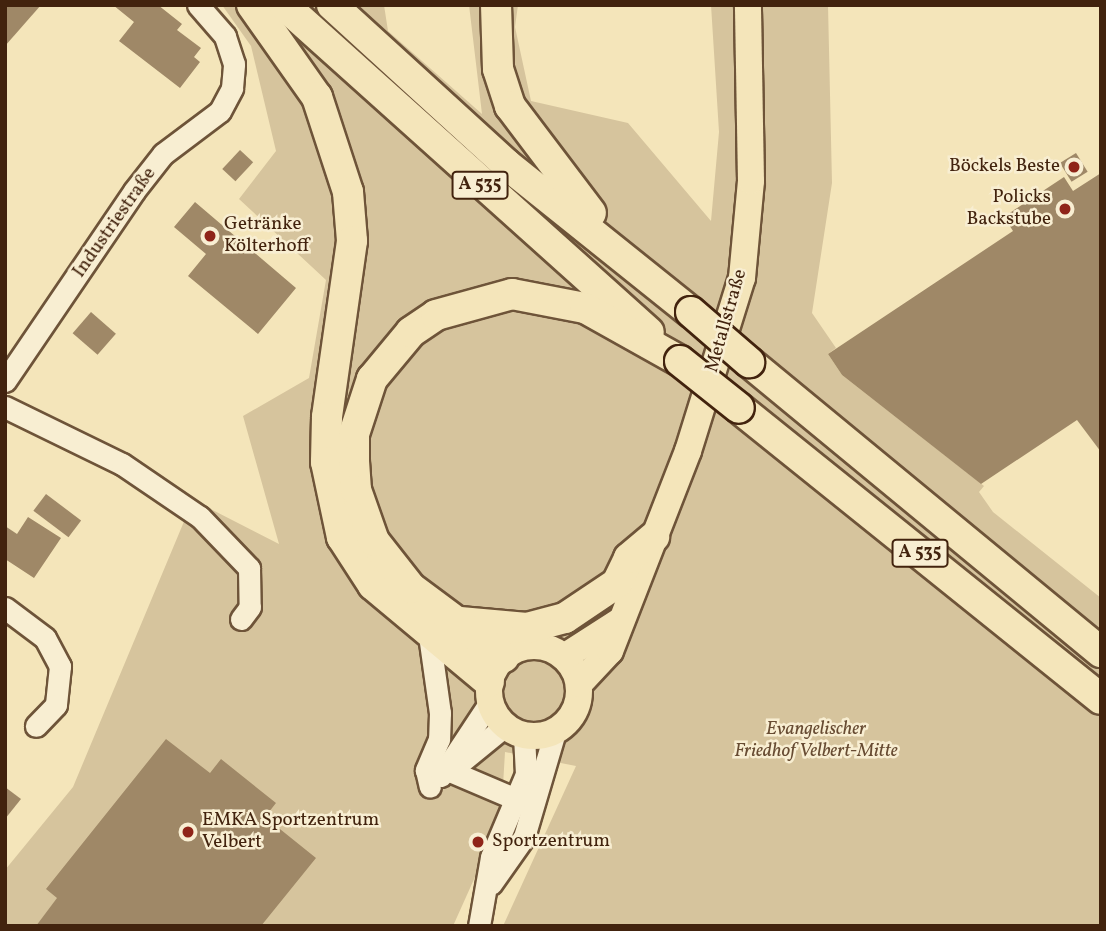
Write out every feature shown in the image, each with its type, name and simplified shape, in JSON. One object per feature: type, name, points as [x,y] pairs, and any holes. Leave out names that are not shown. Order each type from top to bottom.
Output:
[{"type":"highway","points":[[252,5],[317,97],[348,192],[352,242],[327,417],[326,462],[342,537],[373,585],[440,625],[518,629],[565,618],[617,583],[629,558],[654,537]]},
{"type":"highway","name":"A 535","points":[[284,5],[680,360],[1101,699]]},
{"type":"highway","name":"A 535","points":[[332,5],[506,164],[640,268],[749,362],[1101,652]]},
{"type":"highway","points":[[496,5],[498,69],[510,106],[557,175],[640,268]]},
{"type":"highway","points":[[494,680],[440,625],[390,565],[356,490],[355,433],[372,379],[389,355],[436,316],[512,293],[585,308],[680,360]]},
{"type":"main road","name":"Metallstraße","points":[[579,684],[610,651],[654,537],[742,278],[751,181],[748,5]]},
{"type":"main road","points":[[564,657],[620,621]]},
{"type":"main road","points":[[528,646],[564,657],[579,684],[572,717],[555,732],[514,731],[494,680],[528,646]]},
{"type":"street","name":"Industriestraße","points":[[5,381],[134,191],[163,154],[220,111],[232,88],[234,64],[225,36],[198,5]]},
{"type":"street","points":[[5,407],[122,464],[200,517],[249,568],[250,607],[241,619]]},
{"type":"street","points":[[5,608],[45,638],[60,666],[56,705],[36,726]]},
{"type":"street","points":[[430,787],[426,770],[439,739],[440,625]]},
{"type":"street","points":[[479,926],[491,884],[491,857],[518,800],[526,775],[514,731],[441,776],[494,680]]},
{"type":"street","points":[[491,884],[528,829],[555,732]]},
{"type":"street","points":[[450,771],[518,800]]},
{"type":"green space","name":"Evangelischer Friedhof Velbert-Mitte","points":[[222,5],[384,5],[388,31],[482,114],[469,5],[518,5],[515,27],[531,101],[628,123],[711,221],[719,132],[711,5],[828,5],[832,183],[812,313],[836,348],[828,354],[842,375],[984,486],[979,492],[993,512],[1101,598],[1101,926],[503,926],[576,766],[505,752],[501,819],[453,926],[5,926],[5,870],[73,787],[193,500],[279,544],[243,416],[309,378],[326,280],[239,199],[276,151],[251,46]]},
{"type":"building","points":[[5,5],[41,5],[5,46]]},
{"type":"building","points":[[113,5],[158,5],[182,24],[177,30],[201,48],[194,57],[200,62],[180,88],[119,41],[134,22]]},
{"type":"building","points":[[240,150],[253,162],[235,181],[222,169]]},
{"type":"building","name":"Böckels Beste","points":[[1076,153],[1088,172],[1072,182],[1060,163]]},
{"type":"building","points":[[1101,173],[1101,452],[1077,420],[981,484],[842,375],[828,354],[1013,231],[1004,217],[1014,210],[1064,177],[1073,191]]},
{"type":"building","points":[[195,202],[296,288],[258,334],[188,276],[206,254],[174,227]]},
{"type":"building","points":[[91,312],[116,334],[98,355],[73,333]]},
{"type":"building","points":[[46,494],[81,520],[69,537],[33,511]]},
{"type":"building","points":[[28,517],[61,538],[34,578],[5,559],[5,526],[17,534]]},
{"type":"building","name":"EMKA Sportzentrum Velbert","points":[[166,739],[210,773],[221,759],[276,803],[265,817],[316,858],[261,926],[36,926],[57,898],[46,889]]},
{"type":"building","points":[[5,787],[21,799],[5,819]]},
{"type":"place","name":"Böckels Beste","points":[[1074,167]]},
{"type":"place","name":"Policks Backstube","points":[[1065,209]]},
{"type":"place","name":"Getränke Költerhoff","points":[[210,236]]},
{"type":"place","name":"EMKA Sportzentrum Velbert","points":[[188,832]]},
{"type":"place","name":"Sportzentrum","points":[[478,842]]}]
